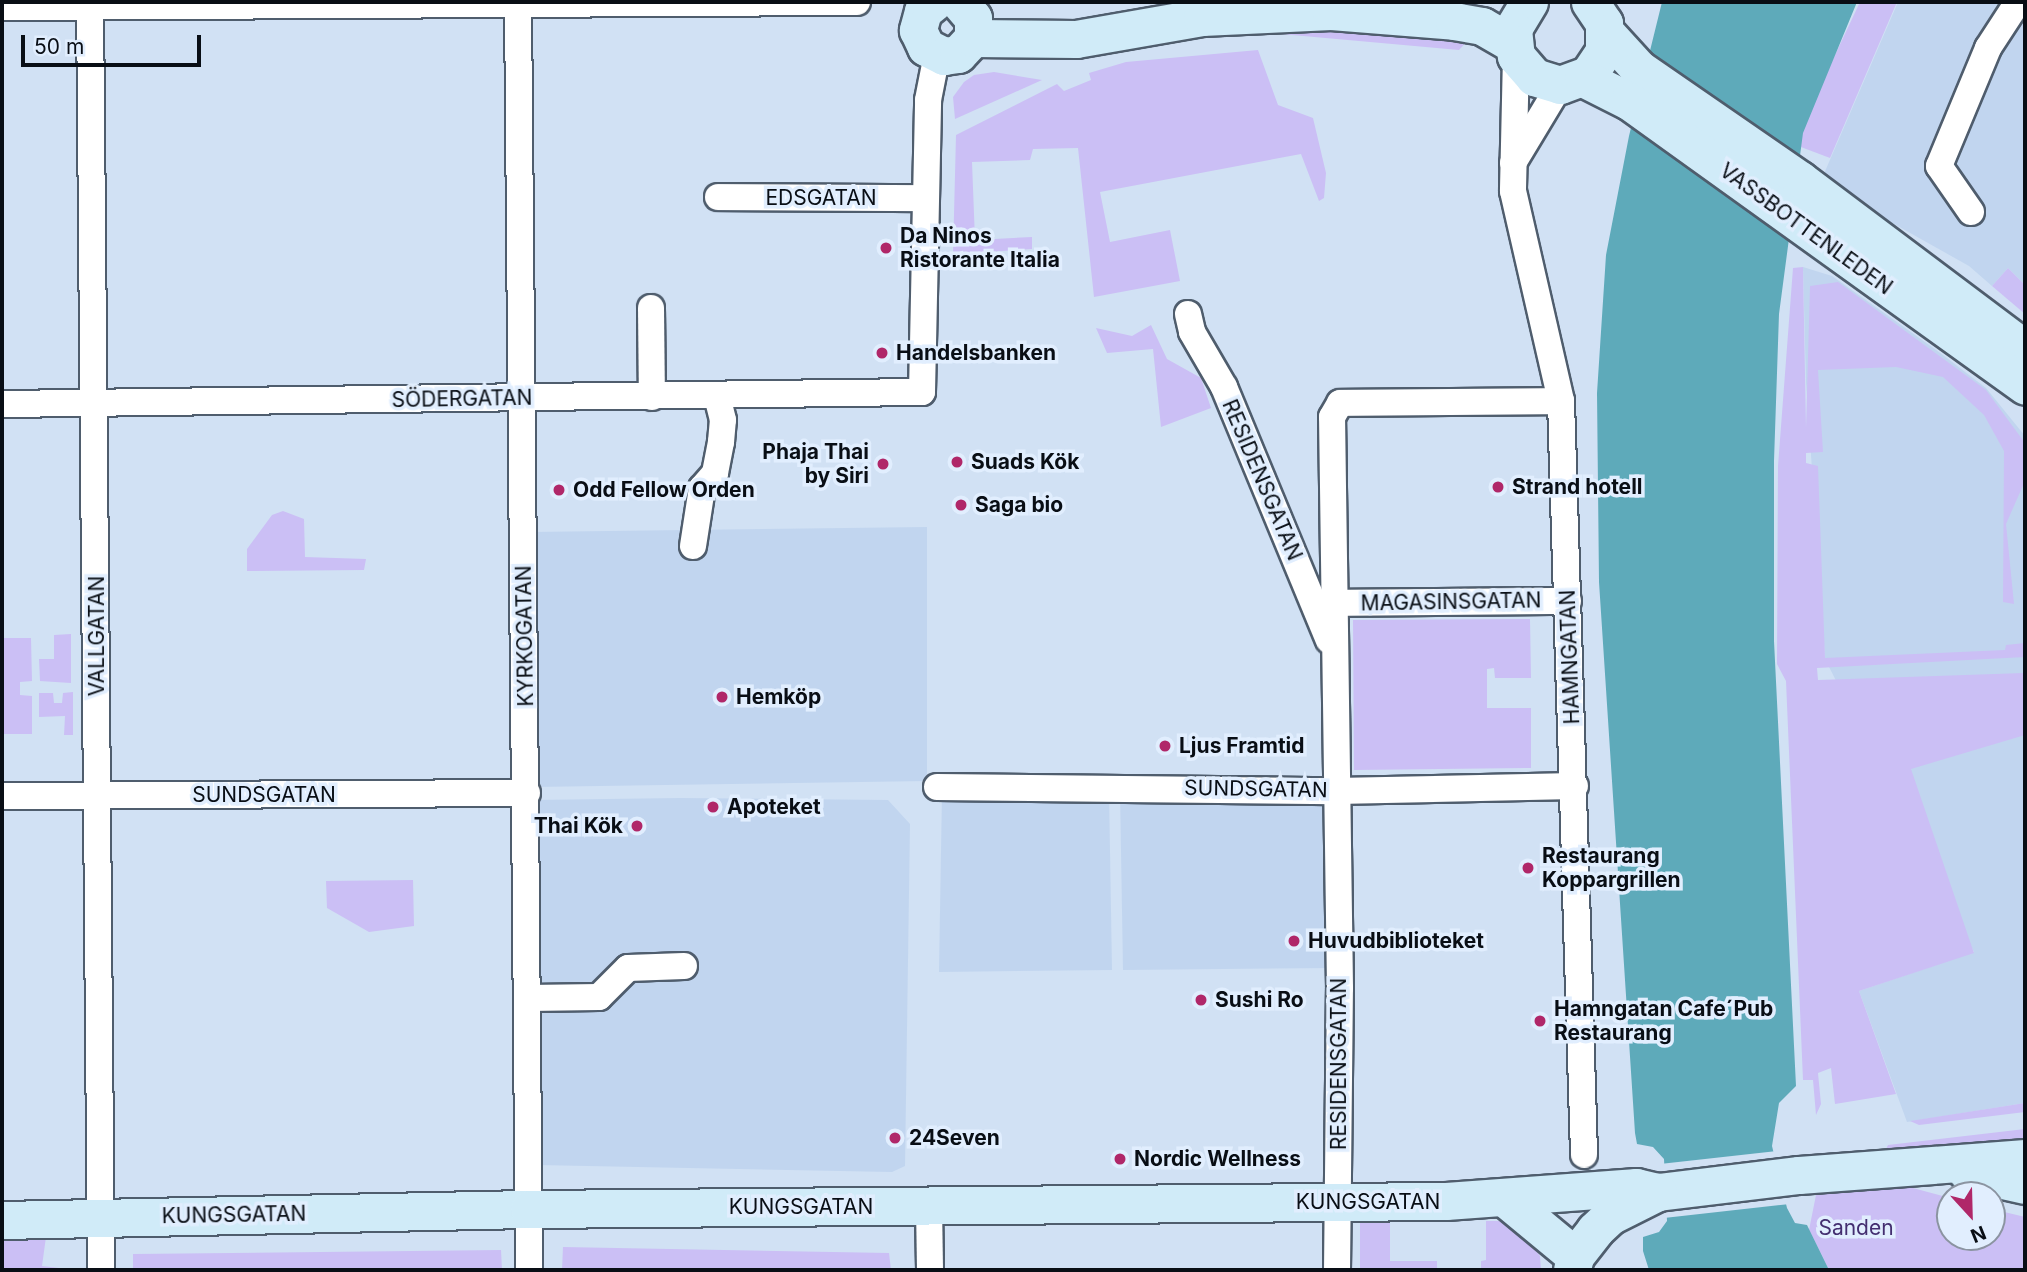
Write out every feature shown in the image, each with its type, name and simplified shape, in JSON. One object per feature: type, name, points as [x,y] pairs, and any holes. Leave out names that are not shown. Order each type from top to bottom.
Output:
[{"type":"street","points":[[2,7],[90,4],[857,2]]},
{"type":"street","points":[[934,2],[920,16],[918,30],[926,47],[937,54],[958,54],[973,38],[973,18],[958,2]]},
{"type":"street","points":[[973,38],[1093,38],[1202,17],[1262,2]]},
{"type":"street","points":[[1514,50],[1514,23],[1529,2]]},
{"type":"street","points":[[1971,212],[1939,166],[1988,48],[2018,2]]},
{"type":"street","name":"KYRKOGATAN","points":[[518,3],[530,998],[529,1270]]},
{"type":"street","name":"VALLGATAN","points":[[90,4],[101,1270]]},
{"type":"street","name":"VASSBOTTENLEDEN","points":[[1202,17],[1331,11],[1454,21],[1482,26],[1514,50],[1534,77],[1634,85],[1800,180],[2025,349]]},
{"type":"street","points":[[1512,164],[1571,81],[1600,62],[1600,15]]},
{"type":"street","name":"VASSBOTTENLEDEN","points":[[1600,15],[1634,85],[1789,216],[2025,386]]},
{"type":"street","name":"HAMNGATAN","points":[[1514,50],[1512,164],[1518,220],[1561,401],[1575,786],[1584,1155]]},
{"type":"street","points":[[925,198],[928,100],[937,54]]},
{"type":"street","name":"EDSGATAN","points":[[718,197],[925,198]]},
{"type":"street","name":"SÖDERGATAN","points":[[2,404],[922,392],[925,198]]},
{"type":"street","points":[[651,308],[652,397]]},
{"type":"street","name":"RESIDENSGATAN","points":[[1188,314],[1192,332],[1224,387],[1332,648]]},
{"type":"street","points":[[693,546],[702,488],[715,473],[721,442],[723,420],[718,396]]},
{"type":"street","name":"RESIDENSGATAN","points":[[1337,1270],[1332,417],[1340,403],[1561,401]]},
{"type":"street","name":"MAGASINSGATAN","points":[[1334,603],[1568,601]]},
{"type":"street","name":"SUNDSGATAN","points":[[937,787],[1336,791],[1575,786]]},
{"type":"street","name":"SUNDSGATAN","points":[[2,796],[527,793]]},
{"type":"street","points":[[530,998],[599,997],[628,968],[684,966]]},
{"type":"street","points":[[1506,1199],[1573,1263],[1610,1216],[1658,1192],[1799,1175],[2025,1158]]},
{"type":"street","points":[[1936,1166],[2025,1185]]},
{"type":"street","name":"KUNGSGATAN","points":[[2,1220],[529,1209],[1506,1199],[1636,1187],[1658,1192]]},
{"type":"street","points":[[929,1205],[930,1270]]},
{"type":"shaded area","points":[[1662,2],[1857,2],[1803,133],[1779,314],[1774,461],[1774,641],[1796,1086],[1779,1103],[1772,1146],[1787,1208],[1795,1223],[1807,1225],[1829,1270],[1649,1270],[1643,1251],[1643,1237],[1659,1232],[1667,1221],[1664,1159],[1653,1147],[1637,1144],[1635,1133],[1599,582],[1597,393],[1606,255],[1629,136]]},
{"type":"shaded area","points":[[1898,2],[2025,2],[2025,285],[2008,268],[1992,286],[1969,266],[1855,202],[1823,176]]},
{"type":"shaded area","points":[[1803,267],[1832,276],[1939,352],[1986,388],[2025,436],[2025,1103],[1907,1122],[1859,991],[1974,952],[1825,659],[1806,382]]},
{"type":"shaded area","points":[[927,527],[927,781],[534,787],[531,532]]},
{"type":"shaded area","points":[[1120,791],[1332,794],[1336,968],[1123,970]]},
{"type":"shaded area","points":[[942,792],[1109,792],[1112,970],[939,972]]},
{"type":"shaded area","points":[[533,800],[888,800],[910,824],[905,1166],[892,1172],[537,1165]]},
{"type":"green space","points":[[1860,2],[1897,2],[1830,158],[1793,144]]},
{"type":"green space","points":[[1287,23],[1470,38],[1459,50],[1260,32]]},
{"type":"green space","points":[[1258,50],[1278,105],[1313,118],[1326,173],[1324,198],[1319,201],[1301,154],[1100,192],[1110,242],[1170,230],[1180,281],[1094,297],[1078,148],[1033,149],[1030,160],[972,162],[975,240],[1032,237],[1032,249],[953,254],[956,135],[1057,84],[1064,91],[1091,80],[1089,73],[1126,62]]},
{"type":"green space","points":[[994,72],[1042,80],[955,119],[953,97],[964,82],[974,75]]},
{"type":"green space","points":[[1803,267],[1806,428],[1810,286],[1838,282],[1986,390],[2025,443],[2025,481],[2006,524],[2014,604],[2003,602],[2004,451],[1984,415],[1943,377],[1896,367],[1818,370],[1823,452],[1806,453],[1806,463],[1818,466],[1825,658],[2005,650],[2006,645],[2025,643],[2025,657],[1817,668],[1818,680],[2024,673],[2025,735],[1911,769],[1974,953],[1859,991],[1896,1094],[1835,1104],[1831,1068],[1818,1073],[1821,1104],[1816,1115],[1813,1080],[1803,1080],[1786,681],[1777,664],[1778,466],[1793,268]]},
{"type":"green space","points":[[2008,268],[2025,285],[2025,314],[1992,286]]},
{"type":"green space","points":[[1151,325],[1167,359],[1201,378],[1211,408],[1161,427],[1153,349],[1107,353],[1096,328],[1132,336]]},
{"type":"green space","points":[[283,511],[304,519],[305,557],[366,559],[364,570],[247,571],[247,549],[272,515]]},
{"type":"green space","points":[[1530,619],[1531,678],[1495,678],[1494,668],[1487,669],[1487,708],[1531,708],[1531,768],[1354,770],[1353,620]]},
{"type":"green space","points":[[71,634],[71,683],[40,681],[39,659],[54,659],[54,635]]},
{"type":"green space","points":[[2,638],[31,638],[32,681],[20,682],[20,695],[32,696],[32,734],[2,734]]},
{"type":"green space","points":[[73,692],[73,735],[64,735],[65,716],[39,717],[39,693],[53,693],[54,703],[62,703],[63,693]]},
{"type":"green space","points":[[413,880],[414,926],[369,932],[327,908],[326,881]]},
{"type":"green space","points":[[2025,1103],[2025,1112],[1919,1125],[1910,1121]]},
{"type":"green space","points":[[2025,1129],[2025,1142],[1885,1151],[1888,1145]]},
{"type":"green space","name":"Sanden","points":[[1867,1185],[1913,1188],[1936,1194],[1936,1251],[2006,1251],[2006,1212],[2025,1217],[2025,1270],[1829,1270],[1809,1230],[1817,1190]]},
{"type":"green space","points":[[1360,1221],[1390,1221],[1390,1261],[1437,1261],[1437,1270],[1360,1270]]},
{"type":"green space","points":[[1486,1221],[1507,1221],[1523,1234],[1540,1256],[1541,1270],[1481,1270],[1481,1261],[1486,1260]]},
{"type":"green space","points":[[46,1237],[42,1266],[76,1270],[2,1270],[2,1239]]},
{"type":"green space","points":[[563,1247],[889,1253],[891,1270],[562,1270]]},
{"type":"green space","points":[[501,1250],[502,1270],[133,1270],[133,1254]]},
{"type":"pier","points":[[1777,1151],[1790,1204],[1664,1218],[1660,1164]]},
{"type":"place","name":"Da Ninos Ristorante Italia","points":[[886,248]]},
{"type":"place","name":"Handelsbanken","points":[[882,353]]},
{"type":"place","name":"Suads Kök","points":[[957,462]]},
{"type":"place","name":"Phaja Thai by Siri","points":[[883,464]]},
{"type":"place","name":"Strand hotell","points":[[1498,487]]},
{"type":"place","name":"Odd Fellow Orden","points":[[559,490]]},
{"type":"place","name":"Saga bio","points":[[961,505]]},
{"type":"place","name":"Hemköp","points":[[722,697]]},
{"type":"place","name":"Ljus Framtid","points":[[1165,746]]},
{"type":"place","name":"Apoteket","points":[[713,807]]},
{"type":"place","name":"Thai Kök","points":[[637,826]]},
{"type":"place","name":"Restaurang Koppargrillen","points":[[1528,868]]},
{"type":"place","name":"Huvudbiblioteket","points":[[1294,941]]},
{"type":"place","name":"Sushi Ro","points":[[1201,1000]]},
{"type":"place","name":"Hamngatan Cafe´Pub Restaurang","points":[[1540,1021]]},
{"type":"place","name":"24Seven","points":[[895,1138]]},
{"type":"place","name":"Nordic Wellness","points":[[1120,1159]]}]
